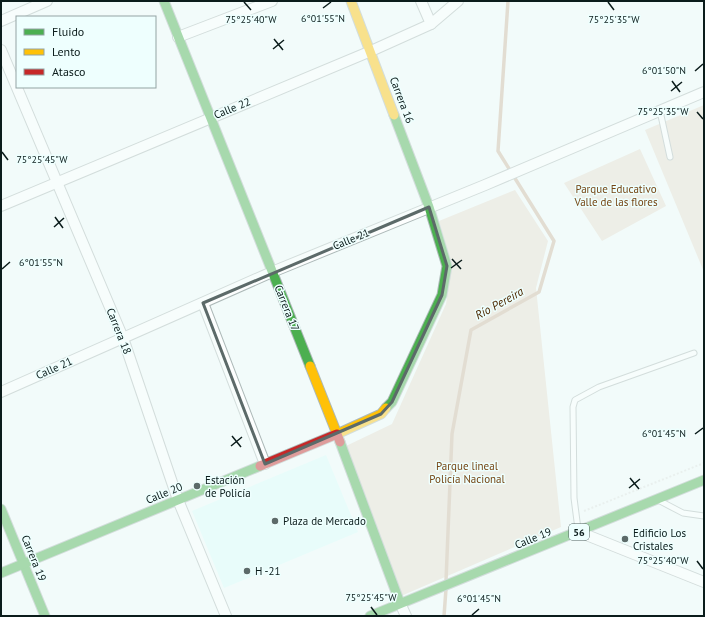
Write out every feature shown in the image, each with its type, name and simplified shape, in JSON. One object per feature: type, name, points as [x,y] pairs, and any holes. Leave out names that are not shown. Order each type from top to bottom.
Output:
[{"type":"main road","name":"Carrera 17","points":[[164,1],[337,434],[400,603]]},
{"type":"main road","name":"Carrera 16","points":[[337,434],[381,414],[392,402],[442,295],[447,266],[429,207],[351,1]]},
{"type":"main road","name":"Calle 20","points":[[1,573],[337,434]]},
{"type":"main road","name":"Calle 19","points":[[370,616],[400,603],[438,590],[704,480]]},
{"type":"main road","name":"Carrera 19","points":[[1,509],[45,616]]},
{"type":"street","points":[[1,21],[47,1]]},
{"type":"street","points":[[178,37],[272,1]]},
{"type":"street","points":[[421,1],[431,24]]},
{"type":"street","name":"Calle 22","points":[[1,206],[210,117],[371,51],[431,24],[458,1]]},
{"type":"street","name":"Carrera 18","points":[[1,50],[16,86]]},
{"type":"street","name":"Carrera 18","points":[[17,88],[123,338],[178,500],[226,616]]},
{"type":"street","name":"Calle 21","points":[[1,392],[272,272],[485,185],[704,92]]},
{"type":"street","points":[[203,303],[265,464]]},
{"type":"street","points":[[579,532],[704,582]]},
{"type":"street","name":"Carrera 17","points":[[400,603],[406,616]]},
{"type":"lane","points":[[660,111],[670,157]]},
{"type":"lane","points":[[579,532],[574,498],[573,407],[575,400],[599,387],[694,353]]},
{"type":"lane","points":[[657,500],[683,513],[704,516]]},
{"type":"path","points":[[704,192],[701,194],[704,200]]},
{"type":"path","points":[[576,514],[704,463]]},
{"type":"highlighted area","points":[[429,207],[447,266],[442,295],[392,402],[381,414],[265,464],[203,303]]},
{"type":"shaded area","name":"Plaza de Mercado","points":[[326,455],[358,532],[224,588],[192,511]]},
{"type":"green space","points":[[704,105],[704,272],[645,130]]},
{"type":"green space","name":"Parque Educativo Valle de las flores","points":[[640,149],[666,206],[602,241],[564,183]]},
{"type":"green space","name":"Parque lineal Policía Nacional","points":[[515,190],[548,241],[536,288],[561,527],[401,596],[346,446],[392,424],[446,304],[452,265],[439,221]]},
{"type":"waterway","name":"Río Pereira","points":[[446,581],[452,434],[471,330],[539,292],[554,241],[498,151],[508,1]]},
{"type":"waterway","name":"Río Pereira","points":[[444,616],[446,589]]},
{"type":"traffic: fast","points":[[164,1],[310,366]]},
{"type":"traffic: fast","points":[[386,408],[392,402],[442,295],[447,266],[429,207],[394,115]]},
{"type":"traffic: fast","points":[[340,442],[400,603]]},
{"type":"traffic: fast","points":[[1,573],[260,466]]},
{"type":"traffic: fast","points":[[370,616],[704,480]]},
{"type":"traffic: fast","points":[[1,509],[45,616]]},
{"type":"traffic: slow","points":[[351,1],[394,115]]},
{"type":"traffic: slow","points":[[310,366],[337,434],[381,414],[386,408]]},
{"type":"traffic: jam","points":[[260,466],[337,434],[340,442]]},
{"type":"place","name":"Estación de Policía","points":[[197,486]]},
{"type":"place","name":"Plaza de Mercado","points":[[275,521]]},
{"type":"place","name":"Edificio Los Cristales","points":[[625,539]]},
{"type":"place","name":"H -21","points":[[247,571]]}]
